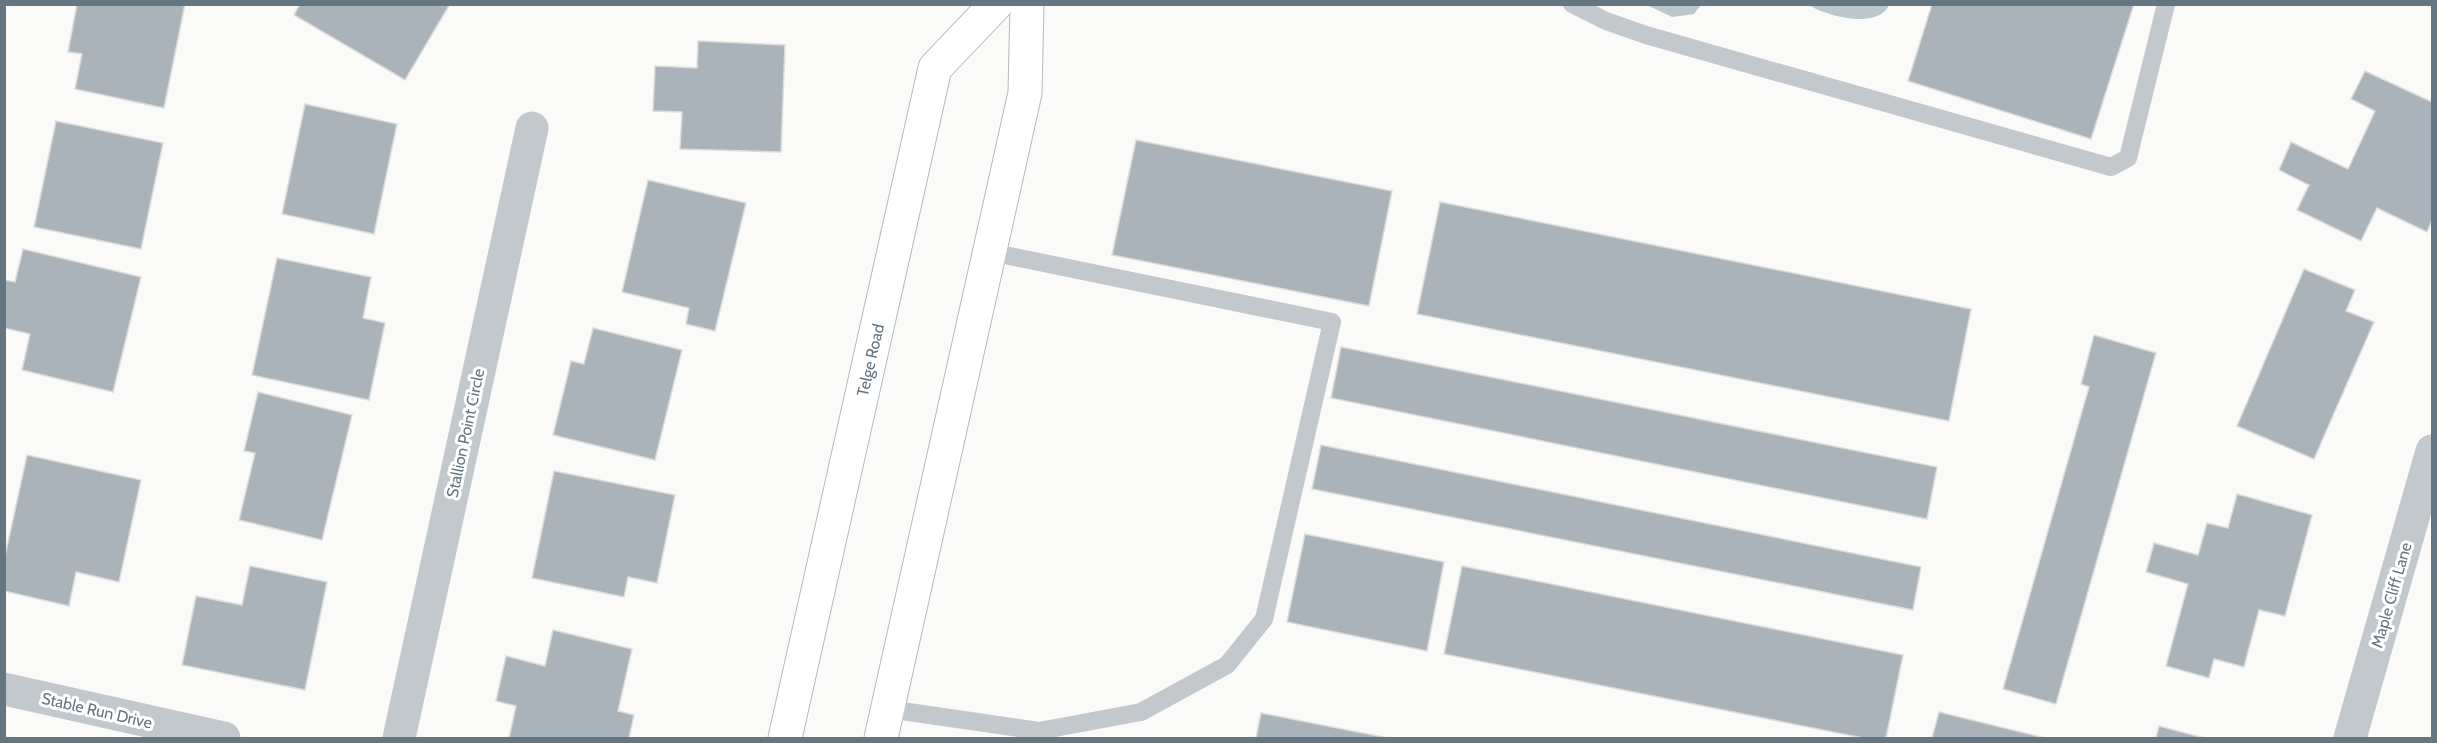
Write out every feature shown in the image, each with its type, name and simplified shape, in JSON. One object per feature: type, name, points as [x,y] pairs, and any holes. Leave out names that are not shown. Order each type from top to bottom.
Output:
[{"type":"main road","name":"Telge Road","points":[[785,738],[935,69],[996,4]]},
{"type":"main road","points":[[884,724],[1025,93],[1027,4]]},
{"type":"street","name":"Stallion Point Circle","points":[[399,738],[532,128]]},
{"type":"street","name":"Maple Cliff Lane","points":[[2350,738],[2433,451]]},
{"type":"street","name":"Stable Run Drive","points":[[4,689],[224,738]]},
{"type":"lane","points":[[1572,4],[1606,21],[1646,35],[2111,167],[2128,158],[2166,4]]},
{"type":"lane","points":[[884,724],[1040,731],[1142,712],[1227,664],[1264,619],[1332,322],[990,252]]},
{"type":"shaded area","points":[[1647,5],[1701,5],[1694,14],[1672,17]]},
{"type":"shaded area","points":[[1809,5],[1889,5],[1883,13],[1863,19],[1827,13]]},
{"type":"building","points":[[77,4],[185,4],[164,108],[75,89],[82,54],[68,52]]},
{"type":"building","points":[[300,4],[450,4],[405,80],[294,15]]},
{"type":"building","points":[[1932,4],[2134,4],[2091,139],[1908,81]]},
{"type":"building","points":[[698,41],[785,45],[781,152],[680,149],[682,112],[653,111],[655,66],[697,68]]},
{"type":"building","points":[[2365,71],[2432,102],[2432,220],[2427,232],[2377,208],[2361,241],[2297,210],[2309,185],[2279,170],[2291,142],[2348,169],[2375,111],[2351,99]]},
{"type":"building","points":[[305,104],[397,124],[374,234],[282,214]]},
{"type":"building","points":[[56,121],[163,143],[141,249],[34,227]]},
{"type":"building","points":[[1136,140],[1392,191],[1369,306],[1112,255]]},
{"type":"building","points":[[648,180],[746,203],[715,331],[686,324],[689,308],[622,292]]},
{"type":"building","points":[[1440,202],[1971,309],[1949,421],[1417,314]]},
{"type":"building","points":[[23,249],[141,277],[113,392],[22,370],[30,334],[4,328],[4,280],[15,282]]},
{"type":"building","points":[[277,258],[371,277],[363,318],[385,323],[369,400],[252,375]]},
{"type":"building","points":[[2304,269],[2355,290],[2346,311],[2374,322],[2314,459],[2237,426]]},
{"type":"building","points":[[593,328],[682,350],[655,460],[553,435],[571,361],[584,364]]},
{"type":"building","points":[[2094,335],[2156,353],[2056,704],[2003,689],[2089,387],[2081,384]]},
{"type":"building","points":[[1341,347],[1937,467],[1927,519],[1331,398]]},
{"type":"building","points":[[258,392],[352,415],[322,540],[239,520],[255,453],[244,451]]},
{"type":"building","points":[[1321,445],[1921,567],[1913,610],[1312,489]]},
{"type":"building","points":[[27,455],[141,480],[119,582],[76,572],[69,606],[4,591],[4,561]]},
{"type":"building","points":[[554,471],[675,495],[657,583],[628,577],[624,597],[532,578]]},
{"type":"building","points":[[2237,494],[2312,515],[2285,616],[2259,610],[2244,667],[2214,659],[2209,678],[2166,666],[2188,584],[2146,572],[2154,543],[2198,555],[2207,523],[2228,528]]},
{"type":"building","points":[[1305,534],[1444,562],[1427,651],[1287,622]]},
{"type":"building","points":[[250,566],[327,582],[305,690],[182,665],[196,596],[242,605]]},
{"type":"building","points":[[1462,566],[1903,655],[1886,738],[1863,738],[1444,654]]},
{"type":"building","points":[[553,630],[632,649],[618,711],[634,715],[629,738],[509,738],[516,706],[496,701],[506,656],[545,666]]},
{"type":"building","points":[[1939,712],[2045,738],[1932,738]]},
{"type":"building","points":[[1261,713],[1388,738],[1256,738]]},
{"type":"building","points":[[2159,726],[2204,738],[2156,738]]}]
